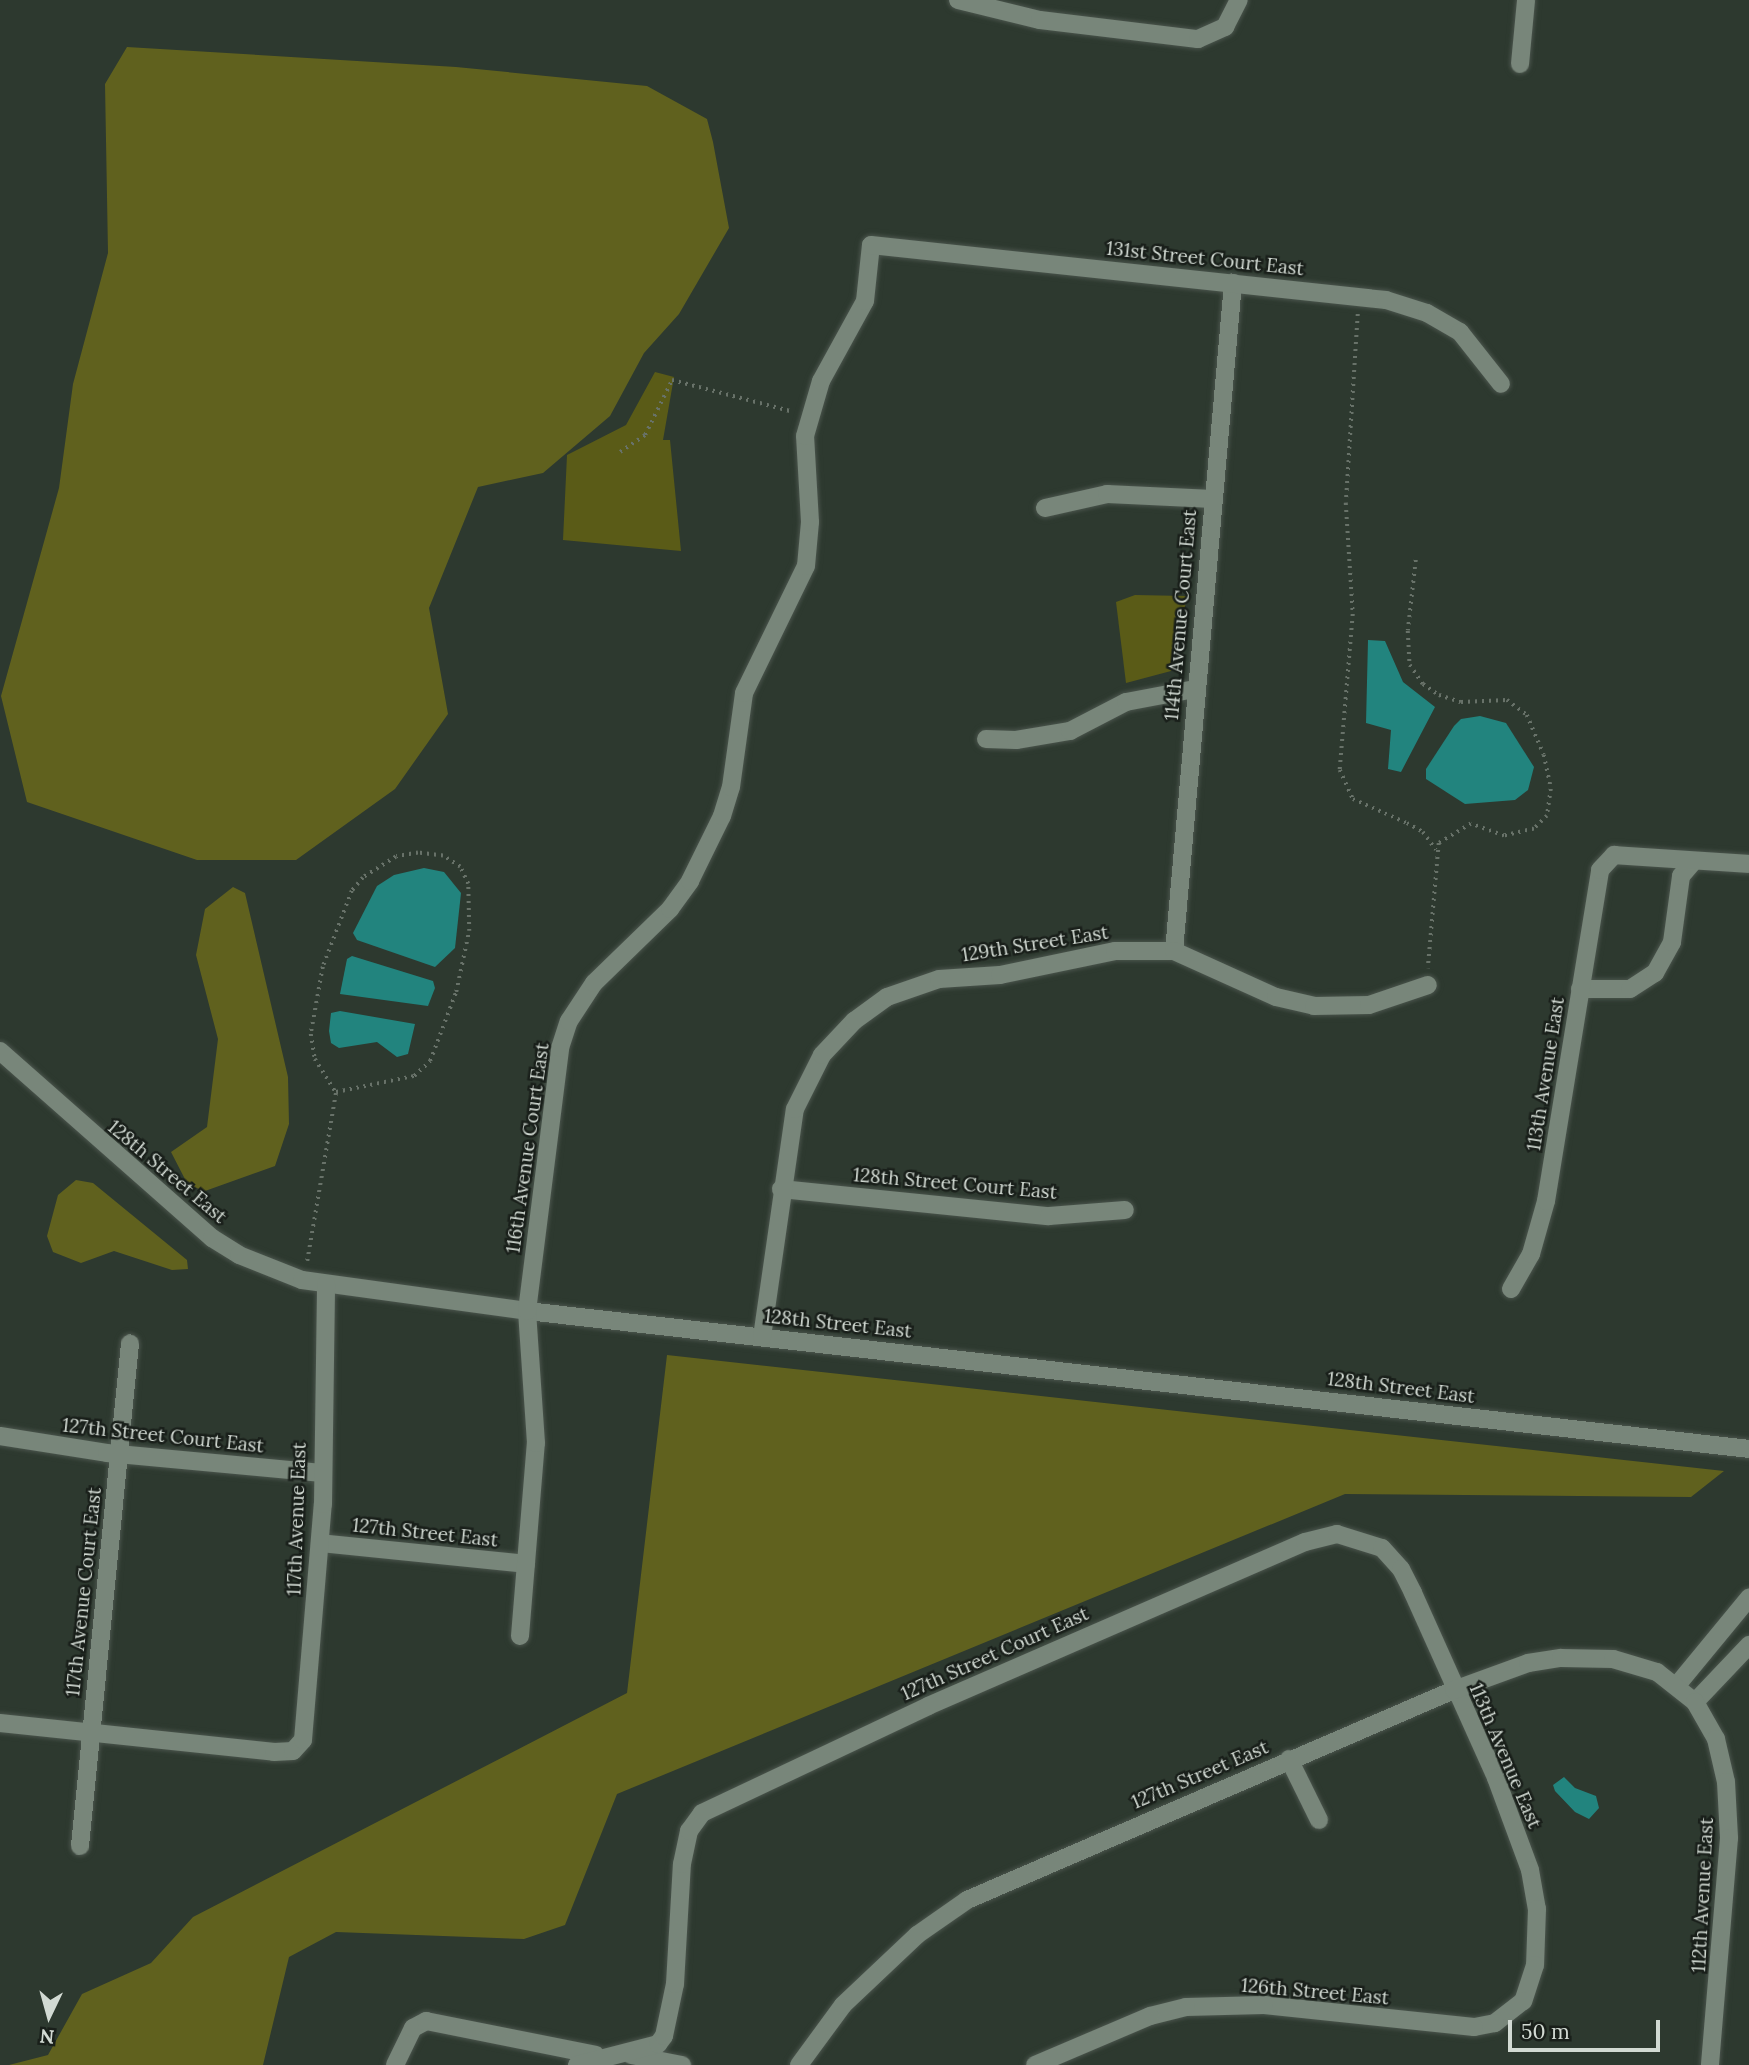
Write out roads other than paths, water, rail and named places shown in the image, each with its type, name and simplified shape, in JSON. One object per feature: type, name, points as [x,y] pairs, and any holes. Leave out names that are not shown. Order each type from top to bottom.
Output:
[{"type":"street","points":[[958,0],[1040,20],[1198,39],[1225,27],[1239,0]]},
{"type":"street","points":[[1520,64],[1526,0]]},
{"type":"street","name":"131st Street Court East","points":[[872,245],[1359,297],[1408,305],[1460,332],[1501,384]]},
{"type":"street","name":"116th Avenue Court East","points":[[520,1636],[536,1443],[527,1311],[560,1048],[569,1021],[594,983],[670,909],[690,881],[722,816],[731,787],[744,693],[806,566],[810,522],[805,436],[821,381],[865,301],[872,245]]},
{"type":"street","name":"114th Avenue Court East","points":[[1174,951],[1195,689],[1233,283]]},
{"type":"street","points":[[1045,508],[1107,494],[1213,499]]},
{"type":"street","points":[[986,739],[1016,740],[1070,731],[1126,702],[1195,689]]},
{"type":"street","name":"113th Avenue East","points":[[1511,1289],[1531,1254],[1546,1201],[1587,929],[1600,870],[1615,855],[1694,861]]},
{"type":"street","points":[[1580,989],[1630,989],[1655,973],[1672,942],[1681,876],[1694,861],[1749,864]]},
{"type":"street","name":"129th Street East","points":[[762,1337],[789,1127],[807,1080],[822,1055],[854,1021],[902,990],[939,979],[1000,975],[1089,954],[1174,951],[1276,997],[1314,1006],[1368,1005],[1428,985]]},
{"type":"street","name":"128th Street East","points":[[0,1051],[182,1215],[239,1255],[302,1280],[527,1311],[1749,1449]]},
{"type":"street","name":"128th Street Court East","points":[[781,1189],[1049,1216],[1125,1210]]},
{"type":"street","name":"117th Avenue East","points":[[91,1732],[293,1751],[303,1740],[320,1544],[326,1284]]},
{"type":"street","name":"117th Avenue Court East","points":[[80,1846],[130,1343]]},
{"type":"street","name":"127th Street Court East","points":[[0,1436],[119,1454],[323,1473]]},
{"type":"street","name":"127th Street Court East","points":[[600,2056],[650,2046],[664,2036],[675,1984],[682,1864],[697,1818],[715,1805],[1282,1552],[1323,1536],[1363,1540]]},
{"type":"street","name":"113th Avenue East","points":[[1363,1540],[1382,1548],[1401,1569],[1496,1778],[1536,1897],[1534,1972],[1514,2010]]},
{"type":"street","name":"127th Street East","points":[[320,1544],[526,1564]]},
{"type":"street","points":[[1678,1684],[1749,1598]]},
{"type":"street","points":[[1695,1702],[1749,1644]]},
{"type":"street","name":"127th Street East","points":[[799,2065],[842,2005],[917,1935],[967,1900],[1289,1759],[1454,1690],[1528,1663],[1560,1658],[1613,1659],[1657,1672],[1678,1684]]},
{"type":"street","name":"112th Avenue East","points":[[1678,1684],[1695,1702],[1716,1739],[1730,1810],[1710,2065]]},
{"type":"street","points":[[0,1723],[91,1732]]},
{"type":"street","points":[[1289,1759],[1319,1819]]},
{"type":"street","name":"126th Street East","points":[[1035,2065],[1150,2016],[1186,2007],[1264,2006],[1474,2027],[1495,2023],[1514,2010]]},
{"type":"street","points":[[395,2065],[419,2024],[436,2021],[600,2056],[654,2058],[682,2065]]},
{"type":"street","points":[[577,2065],[600,2056]]},
{"type":"water","points":[[1368,640],[1385,641],[1403,682],[1435,707],[1401,772],[1388,769],[1391,730],[1366,723]]},
{"type":"water","points":[[1480,716],[1506,723],[1534,767],[1528,790],[1515,800],[1465,804],[1426,779],[1426,769],[1454,726],[1461,719]]},
{"type":"water","points":[[424,868],[444,872],[461,893],[455,948],[435,967],[357,940],[353,933],[377,886],[394,875]]},
{"type":"water","points":[[352,956],[433,981],[435,988],[428,1006],[340,994],[347,959]]},
{"type":"water","points":[[340,1011],[415,1024],[408,1054],[397,1057],[377,1042],[339,1048],[331,1043],[331,1013]]},
{"type":"water","points":[[1564,1777],[1575,1788],[1596,1796],[1599,1808],[1589,1819],[1575,1812],[1555,1791],[1553,1785]]}]
